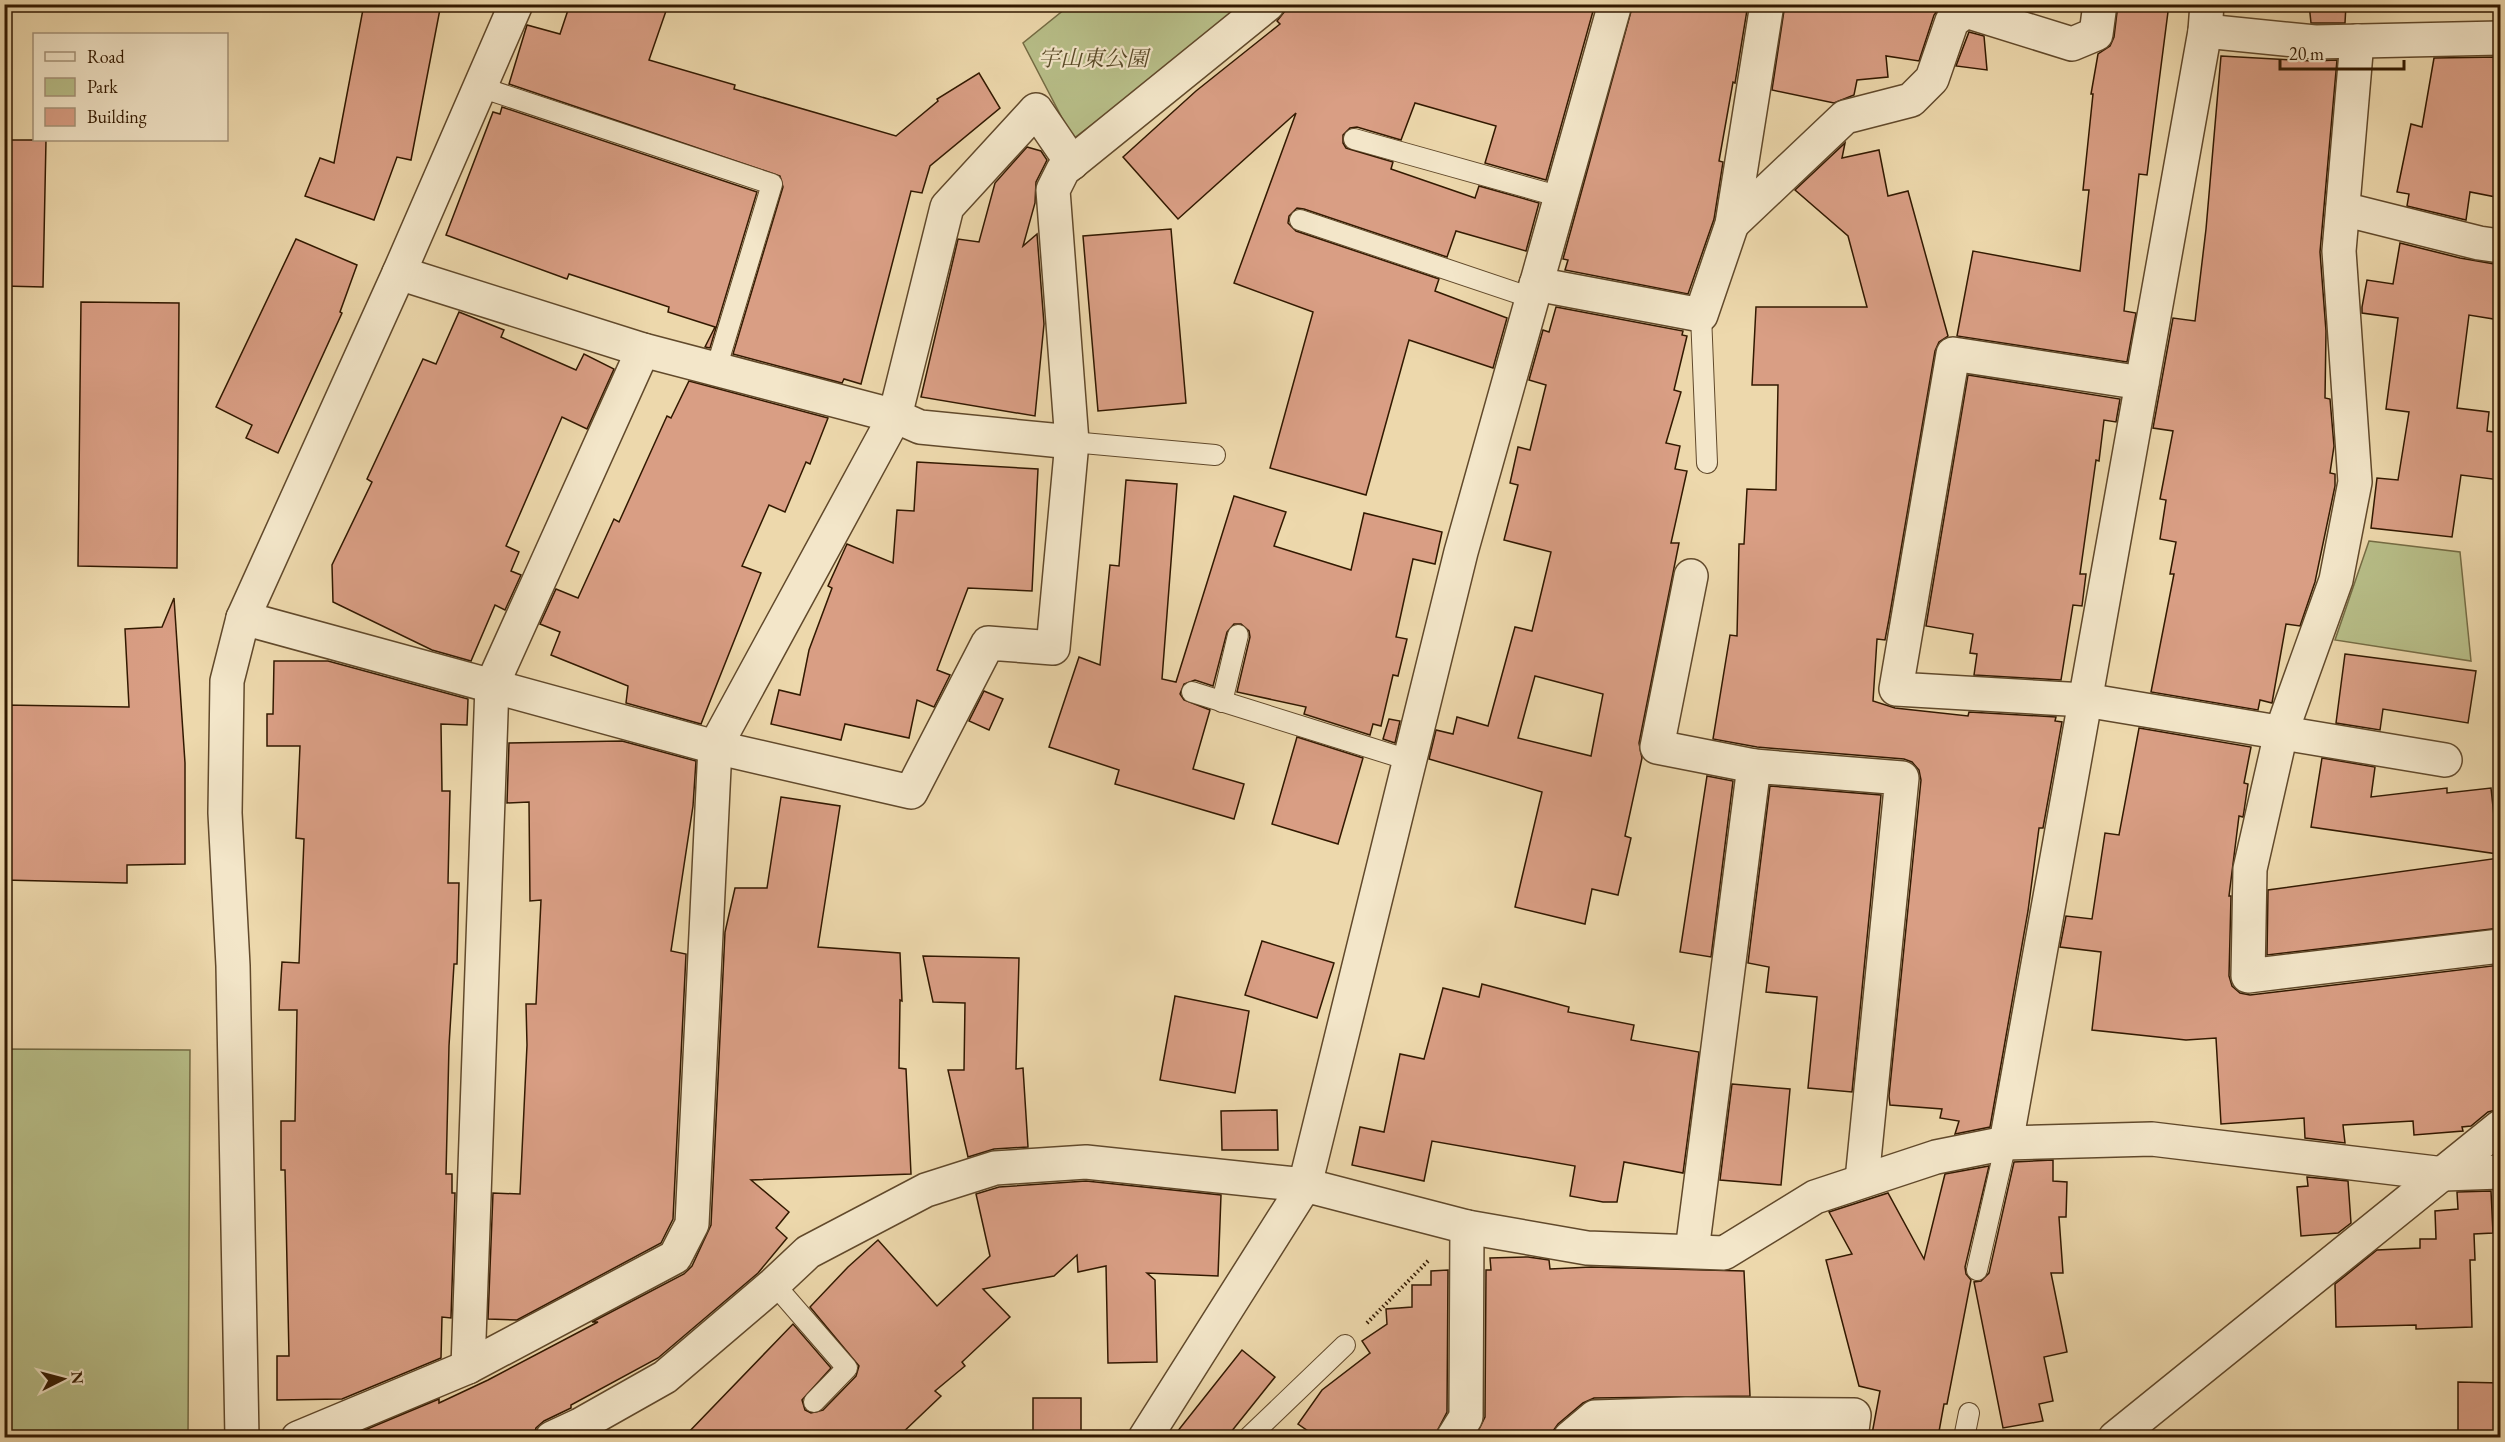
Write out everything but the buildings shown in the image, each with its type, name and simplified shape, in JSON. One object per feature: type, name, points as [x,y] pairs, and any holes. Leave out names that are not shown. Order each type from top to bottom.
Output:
[{"type":"street","points":[[242,1437],[233,966],[225,813],[227,681],[243,618],[399,273],[516,4]]},
{"type":"street","points":[[243,618],[715,747],[911,792],[988,643],[1053,648],[1072,442],[1053,190],[1064,170],[1072,163],[1268,4]]},
{"type":"street","points":[[1145,1437],[1305,1185],[1461,552],[1615,4]]},
{"type":"street","points":[[1534,291],[1701,315],[1732,224],[1767,4]]},
{"type":"street","points":[[1732,224],[1845,117],[1911,100],[1932,79],[1952,21],[1966,11],[2072,44],[2096,34],[2100,4]]},
{"type":"street","points":[[2006,1143],[2206,18],[2315,42],[2500,38]]},
{"type":"street","points":[[2357,41],[2339,251],[2355,482],[2336,580],[2280,733],[2250,869],[2248,976],[2500,946]]},
{"type":"street","points":[[298,1437],[468,1367],[675,1257],[692,1224],[715,747],[895,416],[947,207],[1036,110],[1072,163]]},
{"type":"street","points":[[2343,209],[2479,243],[2500,246]]},
{"type":"street","points":[[399,273],[643,350],[895,416],[920,427],[1072,442]]},
{"type":"street","points":[[468,1367],[492,685],[643,350]]},
{"type":"street","points":[[2142,383],[1953,354],[1896,688],[2085,700],[2445,760]]},
{"type":"street","points":[[1691,576],[1657,747],[1754,766],[1902,778],[1862,1180]]},
{"type":"street","points":[[1692,1251],[1754,766]]},
{"type":"street","points":[[2130,1432],[2500,1127]]},
{"type":"street","points":[[552,1437],[580,1425],[665,1377],[808,1252],[926,1190],[995,1168],[1086,1162],[1305,1185],[1467,1227],[1587,1248],[1724,1253],[1815,1197],[1936,1157],[2006,1143],[2152,1139],[2444,1173],[2500,1172]]},
{"type":"street","points":[[1453,1437],[1466,1417],[1467,1227]]},
{"type":"street","points":[[1570,1437],[1595,1417],[1686,1414],[1854,1415],[1851,1437]]},
{"type":"lane","points":[[480,87],[772,184],[716,369]]},
{"type":"lane","points":[[1354,139],[1561,197]]},
{"type":"lane","points":[[1300,220],[1534,291]]},
{"type":"lane","points":[[1701,315],[1707,463]]},
{"type":"lane","points":[[1072,442],[1215,455]]},
{"type":"lane","points":[[1222,702],[1238,635]]},
{"type":"lane","points":[[1192,693],[1409,760]]},
{"type":"lane","points":[[1977,1270],[2006,1143]]},
{"type":"lane","points":[[774,1284],[847,1368],[814,1402]]},
{"type":"lane","points":[[1248,1437],[1345,1345]]},
{"type":"lane","points":[[1964,1437],[1969,1413]]},
{"type":"path","points":[[1345,1345],[1446,1243],[1467,1227]]},
{"type":"green space","name":"宇山東公園","points":[[1070,5],[1249,5],[1073,139],[1023,43]]},
{"type":"green space","points":[[2369,541],[2460,552],[2471,661],[2335,640]]},
{"type":"green space","points":[[5,1049],[190,1050],[188,1437],[5,1437]]}]
